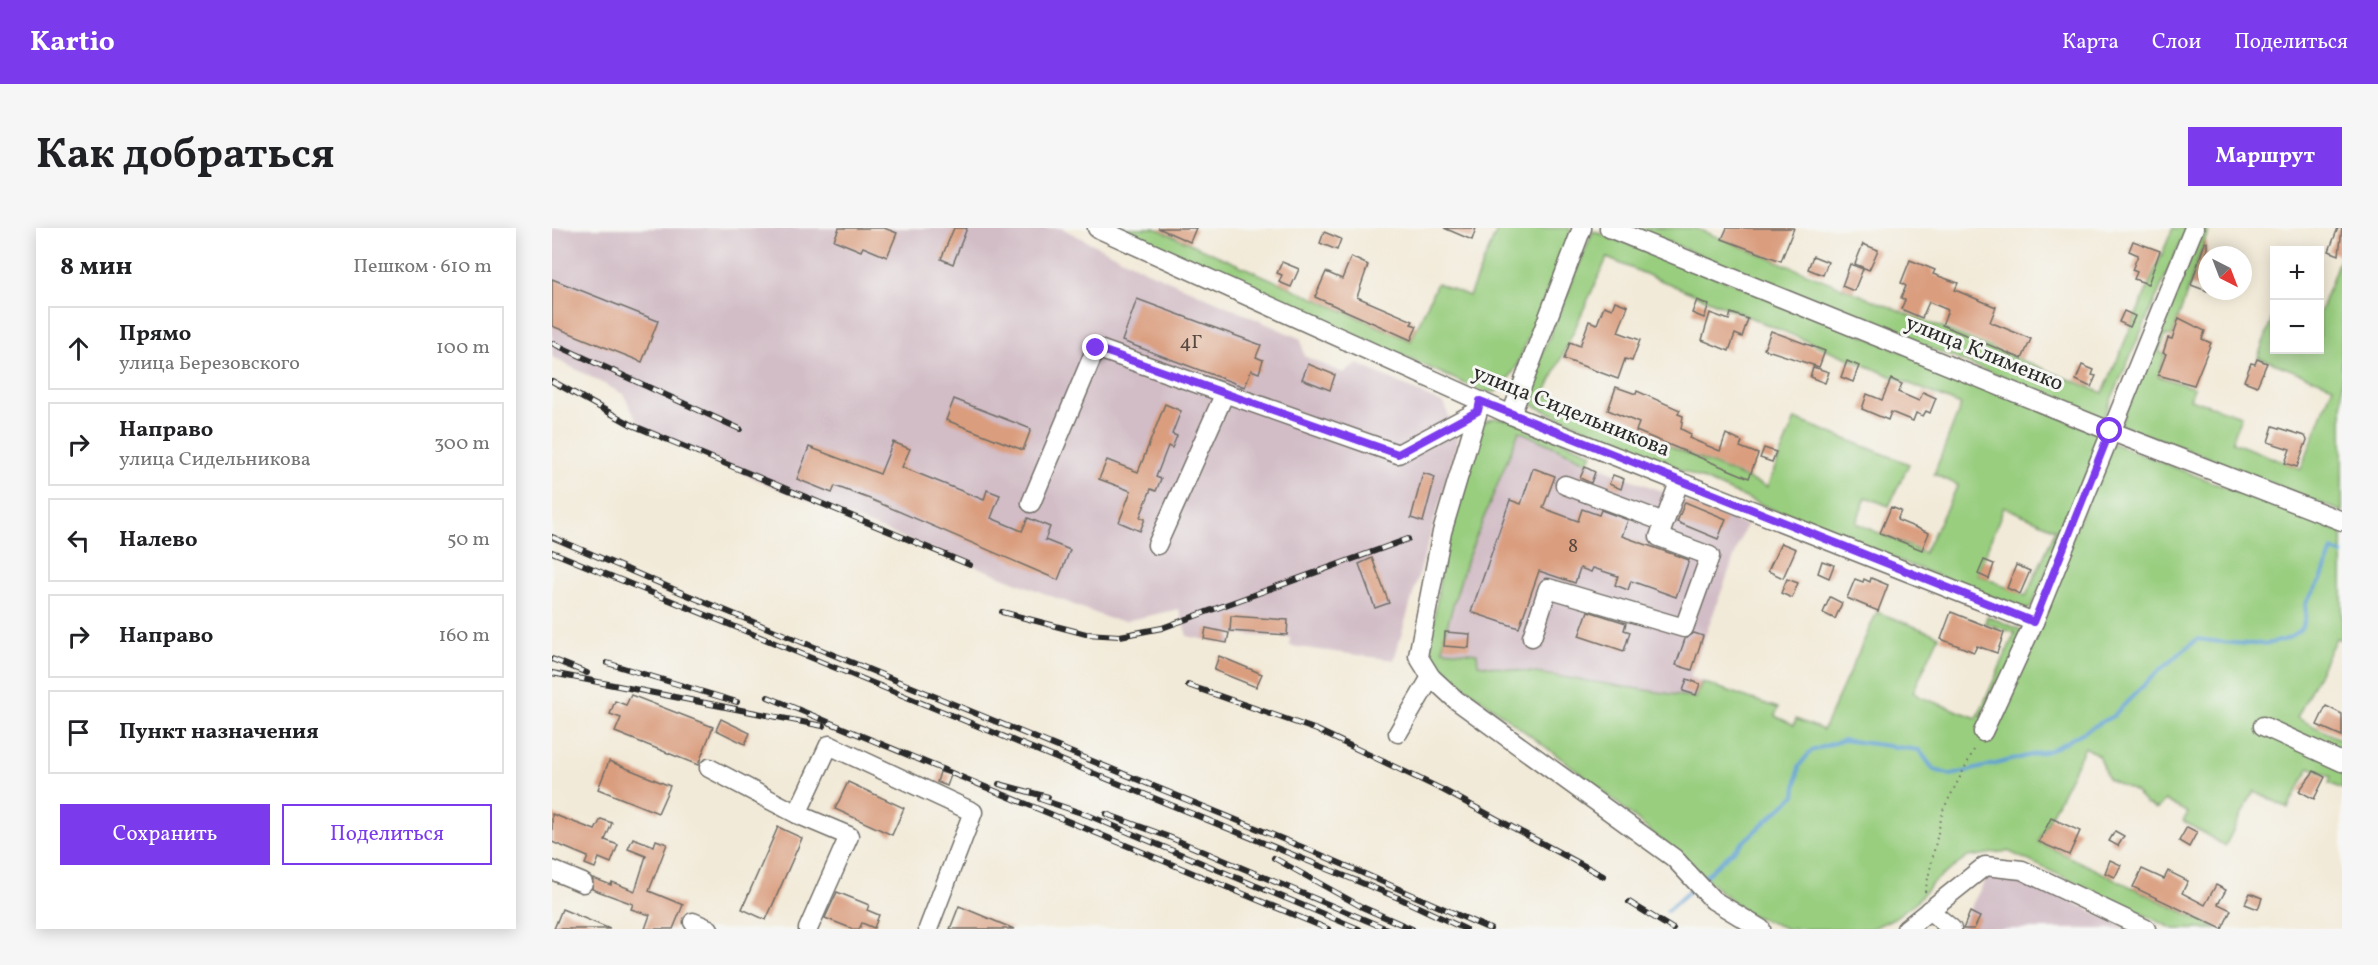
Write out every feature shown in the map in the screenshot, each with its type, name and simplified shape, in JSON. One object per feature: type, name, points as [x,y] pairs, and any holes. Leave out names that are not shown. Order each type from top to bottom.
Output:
[{"type":"street","name":"улица Сидельникова","points":[[1098,228],[1479,406],[1511,415],[2034,622]]},
{"type":"street","points":[[1511,415],[1582,228]]},
{"type":"street","name":"улица Клименко","points":[[1609,228],[2110,431],[2342,520]]},
{"type":"street","points":[[1983,732],[2034,622],[2194,228]]},
{"type":"street","points":[[1031,503],[1096,348],[1224,395],[1398,454],[1479,406]]},
{"type":"street","points":[[1157,545],[1224,395]]},
{"type":"street","points":[[1479,406],[1442,532],[1418,656],[1431,677],[1456,700],[1674,858],[1713,900],[1761,929]]},
{"type":"street","points":[[1532,638],[1548,588],[1684,628],[1710,555],[1659,537],[1679,482]]},
{"type":"street","points":[[1565,485],[1664,522]]},
{"type":"street","points":[[1398,733],[1431,677]]},
{"type":"street","points":[[2263,726],[2342,762]]},
{"type":"street","points":[[797,814],[829,745],[973,812],[928,929]]},
{"type":"street","points":[[709,768],[797,814],[849,836],[808,929]]},
{"type":"street","points":[[1906,929],[1985,866],[2022,870],[2146,929]]},
{"type":"street","points":[[552,870],[583,883]]},
{"type":"street","points":[[1929,910],[1952,929]]},
{"type":"path","points":[[1929,910],[1925,894],[1943,810],[1983,732]]},
{"type":"shaded area","points":[[552,228],[1061,228],[1145,270],[1301,339],[1304,356],[1343,373],[1358,364],[1444,404],[1458,440],[1394,660],[1290,646],[1290,638],[1231,634],[1231,645],[1187,636],[1179,609],[1125,621],[1110,619],[771,486],[641,427],[623,394],[552,357]]},
{"type":"shaded area","points":[[1519,431],[1588,462],[1746,525],[1690,677],[1702,682],[1697,698],[1477,664],[1477,653],[1443,650],[1444,636],[1466,562]]},
{"type":"shaded area","points":[[2010,872],[2129,929],[1959,929],[1988,875]]},
{"type":"green space","points":[[1114,228],[1155,228],[1411,341],[1437,283],[1469,296],[1498,228],[1570,228],[1571,231],[1516,368],[1502,388],[1495,392],[1484,392]]},
{"type":"green space","points":[[1633,228],[1695,228],[2103,393],[2173,228],[2187,228],[2103,418]]},
{"type":"green space","points":[[2200,228],[2209,228],[2203,246],[2198,246],[2198,260],[2172,337],[2166,335],[2159,352],[2165,355],[2158,376],[2194,388],[2190,399],[2241,416],[2232,442],[2301,469],[2333,386],[2258,357],[2270,324],[2270,354],[2324,354],[2324,301],[2342,252],[2342,512],[2208,457],[2120,425]]},
{"type":"green space","points":[[1593,231],[1776,299],[2102,435],[2031,608],[2024,610],[1799,521],[1523,401]],"holes":[[[1607,258],[1961,405],[1934,474],[1958,485],[1924,553],[1856,523],[1866,497],[1889,506],[1909,464],[1795,419],[1767,487],[1545,394]],[[2004,507],[2056,529],[2026,596],[1977,574]]]},
{"type":"green space","points":[[1495,418],[1511,420],[1592,453],[1588,462],[1519,431],[1466,562],[1444,636],[1443,650],[1477,653],[1478,664],[1696,698],[1702,682],[1778,708],[1775,716],[1794,725],[1796,719],[1823,730],[1877,612],[1939,636],[1913,692],[1920,697],[1977,718],[2015,633],[1985,623],[1987,616],[2031,634],[2112,443],[2342,533],[2342,640],[2336,638],[2297,718],[2342,740],[2342,789],[2329,783],[2331,777],[2310,767],[2288,808],[2254,791],[2225,846],[2183,821],[2188,813],[2165,800],[2157,809],[2146,804],[2136,792],[2108,779],[2098,755],[2085,747],[2038,842],[2218,929],[2174,929],[2008,851],[1968,857],[1932,883],[1917,901],[1894,918],[1871,929],[1788,929],[1746,913],[1590,780],[1434,664],[1429,656],[1447,527],[1478,428],[1486,421]]},
{"type":"building","points":[[839,228],[884,228],[897,233],[887,257],[863,247],[861,251],[834,240]]},
{"type":"building","points":[[954,228],[967,228],[953,264],[941,259]]},
{"type":"building","points":[[1158,228],[1196,228],[1190,242]]},
{"type":"building","points":[[1444,228],[1476,228],[1472,240]]},
{"type":"building","points":[[1727,228],[1794,228],[1781,261],[1722,239]]},
{"type":"building","points":[[2338,228],[2342,228],[2339,255],[2329,251]]},
{"type":"building","points":[[1324,232],[1341,239],[1337,250],[1320,243]]},
{"type":"building","points":[[2133,241],[2160,251],[2148,284],[2134,279],[2137,272],[2132,270],[2138,255],[2129,251]]},
{"type":"building","points":[[1863,244],[1878,250],[1869,270],[1855,264]]},
{"type":"building","points":[[1813,256],[1828,262],[1823,275],[1808,269]]},
{"type":"building","points":[[1351,257],[1368,265],[1357,297],[1413,321],[1411,324],[1417,326],[1411,340],[1315,297],[1326,272],[1342,279]]},
{"type":"building","points":[[1910,260],[1935,270],[1933,274],[1958,283],[1955,290],[1996,307],[1990,322],[2031,339],[2022,359],[1942,325],[1948,310],[1929,302],[1922,318],[1901,309],[1905,300],[1901,298],[1906,286],[1901,283]]},
{"type":"building","points":[[1282,262],[1299,269],[1291,287],[1279,282],[1282,275],[1277,273]]},
{"type":"building","points":[[1850,264],[1863,269],[1854,291],[1842,286]]},
{"type":"building","points":[[2198,264],[2198,288],[2191,285]]},
{"type":"building","points":[[552,279],[658,321],[642,362],[552,326]]},
{"type":"building","points":[[1137,299],[1261,345],[1256,357],[1263,360],[1259,373],[1251,370],[1245,387],[1122,341]]},
{"type":"building","points":[[1697,300],[1709,305],[1704,318],[1692,313]]},
{"type":"building","points":[[1615,301],[1628,306],[1618,332],[1640,340],[1632,361],[1625,359],[1618,379],[1564,359],[1570,342],[1580,346],[1589,321],[1597,324],[1604,306],[1612,309]]},
{"type":"building","points":[[2124,311],[2135,316],[2130,327],[2119,322]]},
{"type":"building","points":[[1710,313],[1729,320],[1731,313],[1748,319],[1742,337],[1735,334],[1729,351],[1702,340]]},
{"type":"building","points":[[2179,318],[2205,331],[2202,339],[2211,343],[2194,385],[2158,375],[2166,354],[2163,353],[2168,338],[2172,339]]},
{"type":"building","points":[[1771,331],[1825,351],[1819,367],[1764,349]]},
{"type":"building","points":[[2257,359],[2267,363],[2257,386],[2244,381],[2251,363],[2255,364]]},
{"type":"building","points":[[1847,361],[1859,366],[1853,382],[1841,377]]},
{"type":"building","points":[[1308,364],[1335,375],[1330,390],[1302,379]]},
{"type":"building","points":[[2082,365],[2094,370],[2092,375],[2096,376],[2091,387],[2076,380]]},
{"type":"building","points":[[1813,367],[1829,372],[1825,383],[1810,377]]},
{"type":"building","points":[[1891,379],[1902,384],[1898,392],[1919,401],[1923,392],[1936,398],[1930,413],[1926,411],[1923,416],[1916,413],[1913,421],[1891,412],[1888,420],[1862,409],[1867,394],[1882,400]]},
{"type":"building","points":[[1616,387],[1636,394],[1637,391],[1680,410],[1678,414],[1683,416],[1681,429],[1691,434],[1689,438],[1720,451],[1726,434],[1742,442],[1740,447],[1758,454],[1749,478],[1636,431],[1639,423],[1608,410]]},
{"type":"building","points":[[954,399],[1031,429],[1023,450],[946,420]]},
{"type":"building","points":[[1165,404],[1181,411],[1172,434],[1177,436],[1172,448],[1168,446],[1156,477],[1161,479],[1156,491],[1151,489],[1140,517],[1145,519],[1140,531],[1119,522],[1131,491],[1099,479],[1107,460],[1138,472]]},
{"type":"building","points":[[2273,426],[2305,436],[2307,440],[2297,467],[2285,463],[2290,449],[2268,442]]},
{"type":"building","points":[[893,442],[910,449],[902,467],[984,500],[987,490],[1000,495],[991,518],[1022,531],[1028,518],[1050,527],[1045,540],[1070,550],[1058,580],[870,499],[835,486],[832,493],[797,479],[809,447],[880,474]]},
{"type":"building","points":[[1764,448],[1776,452],[1772,462],[1760,458]]},
{"type":"building","points":[[1585,467],[1595,472],[1591,483],[1580,478]]},
{"type":"building","points":[[1533,468],[1555,476],[1543,508],[1578,521],[1582,509],[1599,515],[1601,510],[1628,520],[1622,536],[1689,560],[1676,597],[1631,581],[1628,590],[1615,585],[1618,576],[1593,568],[1591,572],[1580,568],[1575,583],[1539,571],[1519,628],[1471,612],[1510,500],[1521,504]]},
{"type":"building","points":[[1423,473],[1435,477],[1423,522],[1411,518]]},
{"type":"building","points":[[1613,475],[1624,479],[1621,489],[1609,484]]},
{"type":"building","points":[[1685,502],[1726,519],[1718,539],[1677,522]]},
{"type":"building","points":[[1891,507],[1901,511],[1897,520],[1929,533],[1922,550],[1880,533]]},
{"type":"building","points":[[1781,543],[1796,549],[1783,578],[1768,571]]},
{"type":"building","points":[[1372,558],[1389,603],[1375,608],[1359,564]]},
{"type":"building","points":[[1984,560],[1994,564],[1989,579],[1978,574]]},
{"type":"building","points":[[1822,561],[1834,565],[1829,578],[1818,573]]},
{"type":"building","points":[[2016,565],[2030,571],[2020,594],[2007,588]]},
{"type":"building","points":[[1871,578],[1888,585],[1878,611],[1847,598],[1855,579],[1870,582]]},
{"type":"building","points":[[1787,579],[1798,583],[1792,598],[1781,593]]},
{"type":"building","points":[[1830,597],[1842,603],[1835,619],[1823,613]]},
{"type":"building","points":[[1588,611],[1626,623],[1624,630],[1630,632],[1624,651],[1579,636]]},
{"type":"building","points":[[1951,612],[2004,633],[1997,653],[1977,646],[1974,652],[1941,639]]},
{"type":"building","points":[[1231,616],[1288,620],[1287,635],[1230,631]]},
{"type":"building","points":[[1206,628],[1229,633],[1227,643],[1204,639]]},
{"type":"building","points":[[1445,632],[1470,634],[1469,648],[1444,646]]},
{"type":"building","points":[[1694,633],[1703,636],[1692,670],[1676,665],[1685,639]]},
{"type":"building","points":[[1219,656],[1262,674],[1256,687],[1214,670]]},
{"type":"building","points":[[1687,679],[1700,684],[1696,695],[1683,691]]},
{"type":"building","points":[[631,695],[713,727],[698,765],[615,732],[621,718],[610,714],[615,701],[626,705]]},
{"type":"building","points":[[2326,706],[2342,714],[2342,736],[2317,725]]},
{"type":"building","points":[[721,719],[750,733],[745,744],[716,730]]},
{"type":"building","points":[[609,761],[670,786],[658,813],[598,789]]},
{"type":"building","points":[[2314,771],[2325,777],[2314,799],[2299,791]]},
{"type":"building","points":[[940,772],[951,775],[947,786],[937,782]]},
{"type":"building","points":[[848,782],[904,808],[892,835],[835,809]]},
{"type":"building","points":[[552,814],[595,830],[601,819],[612,823],[605,840],[618,845],[611,863],[599,858],[595,868],[585,864],[588,857],[552,842]]},
{"type":"building","points":[[2051,818],[2080,831],[2069,855],[2039,842]]},
{"type":"building","points":[[778,827],[802,838],[766,920],[742,909]]},
{"type":"building","points":[[2187,827],[2197,832],[2189,847],[2179,841]]},
{"type":"building","points":[[2115,831],[2124,836],[2118,846],[2109,841]]},
{"type":"building","points":[[633,838],[654,846],[656,840],[667,844],[649,891],[683,905],[673,929],[645,929],[650,915],[631,909],[633,904],[592,889],[593,878],[635,891],[646,856],[628,849]]},
{"type":"building","points":[[2110,860],[2121,865],[2115,877],[2105,873]]},
{"type":"building","points":[[2142,869],[2164,879],[2168,871],[2188,881],[2182,893],[2205,905],[2216,885],[2226,890],[2218,904],[2231,910],[2222,929],[2133,887]]},
{"type":"building","points":[[837,892],[869,905],[867,910],[879,915],[874,928],[862,923],[859,929],[853,929],[825,918]]},
{"type":"building","points":[[2250,893],[2262,898],[2258,909],[2245,904]]},
{"type":"building","points":[[959,906],[1014,929],[950,929]]},
{"type":"building","points":[[562,909],[610,929],[554,929]]},
{"type":"building","points":[[1970,912],[1980,917],[1974,929],[1963,929]]},
{"type":"waterway","points":[[1701,880],[1795,795],[1799,766],[1811,751],[1843,740],[1919,750],[1934,770],[1952,775],[2051,750],[2113,716],[2155,674],[2197,639],[2266,644],[2283,640],[2296,633],[2304,621],[2305,604],[2321,580],[2332,550],[2342,554]]},
{"type":"waterway","points":[[1667,911],[1694,887]]},
{"type":"railway","points":[[552,343],[740,429]]},
{"type":"railway","points":[[552,381],[632,425],[970,565]]},
{"type":"railway","points":[[552,537],[680,592],[1319,854],[1490,929]]},
{"type":"railway","points":[[1002,612],[1086,634],[1120,636],[1162,628],[1408,539]]},
{"type":"railway","points":[[552,552],[1401,899],[1465,929]]},
{"type":"railway","points":[[552,659],[587,673]]},
{"type":"railway","points":[[607,663],[737,702]]},
{"type":"railway","points":[[552,673],[823,726]]},
{"type":"railway","points":[[1188,685],[1317,730],[1443,790],[1603,876]]},
{"type":"railway","points":[[768,697],[1328,929]]},
{"type":"railway","points":[[999,784],[1048,797]]},
{"type":"railway","points":[[1040,799],[1090,816],[1359,929]]},
{"type":"railway","points":[[1106,814],[1169,837],[1387,929]]},
{"type":"railway","points":[[1274,858],[1362,907],[1412,929]]},
{"type":"railway","points":[[1629,902],[1673,929]]},
{"type":"route","points":[[1096,348],[1224,395],[1398,454],[1478,411],[1480,401],[2034,622],[2110,431]]}]
